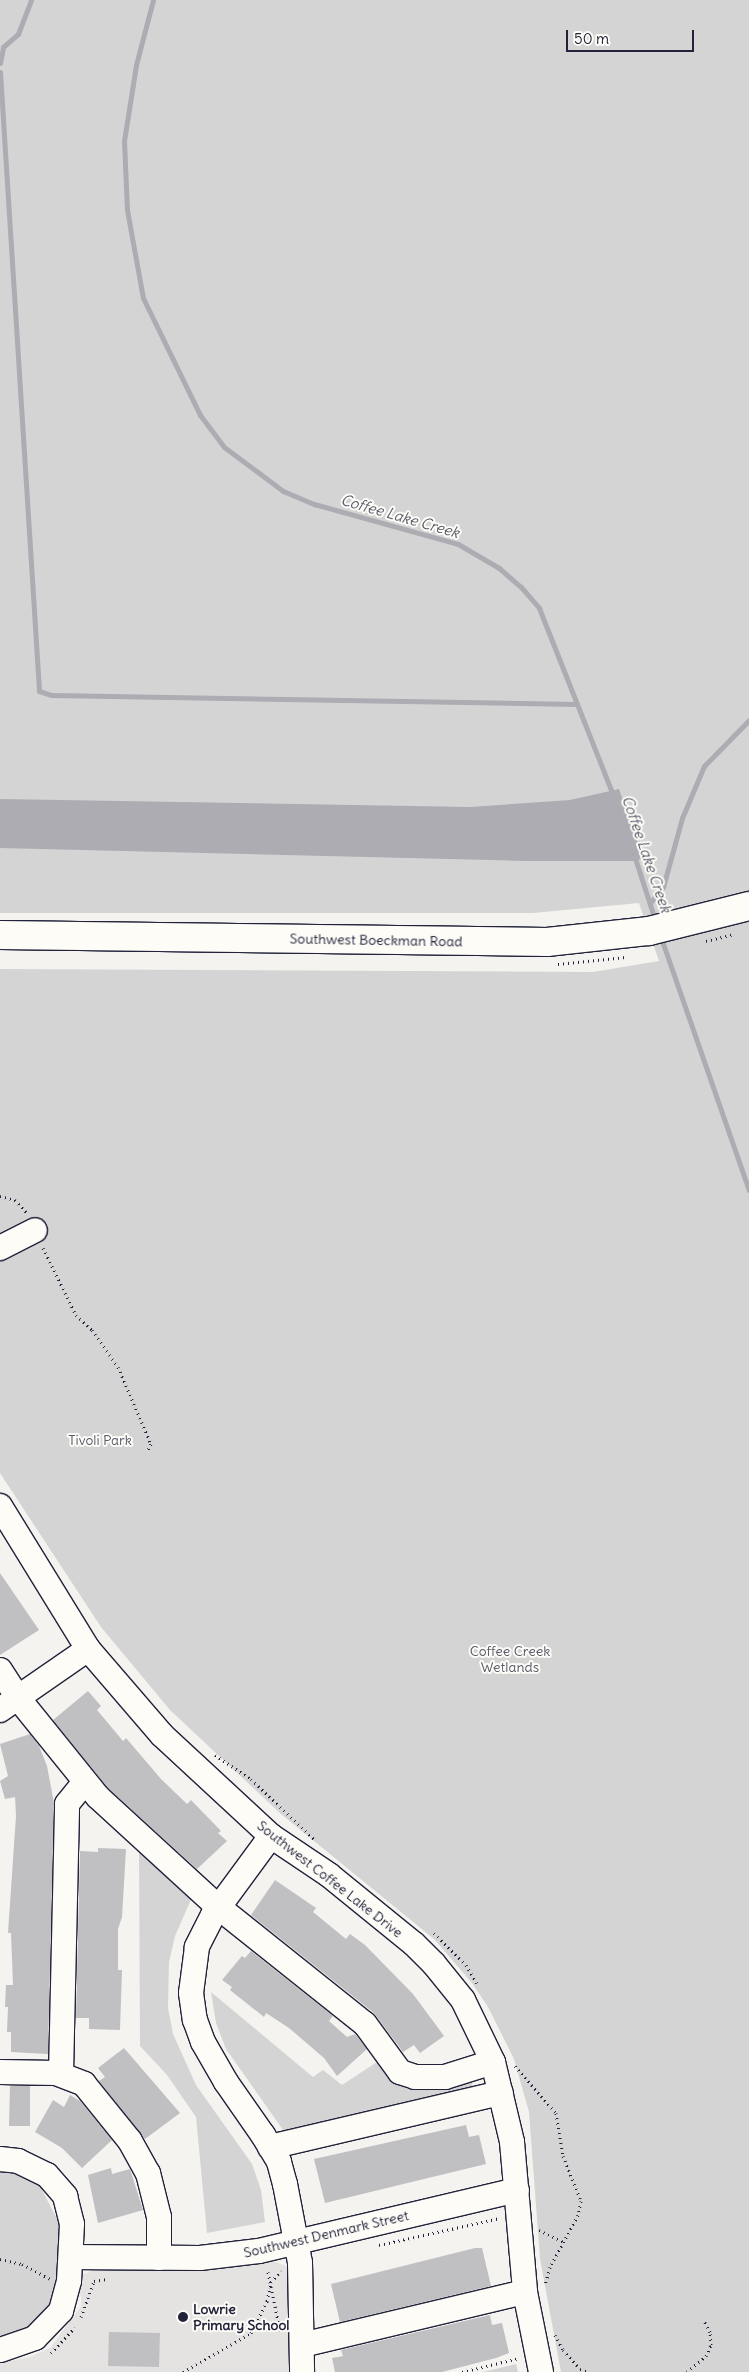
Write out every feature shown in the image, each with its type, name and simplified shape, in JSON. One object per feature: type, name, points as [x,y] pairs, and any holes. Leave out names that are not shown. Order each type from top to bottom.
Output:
[{"type":"main road","name":"Southwest Boeckman Road","points":[[0,935],[547,942],[626,934],[673,926],[749,906]]},
{"type":"street","points":[[0,1248],[35,1230]]},
{"type":"street","name":"Southwest Coffee Lake Drive","points":[[0,1506],[88,1649],[162,1735],[271,1836],[328,1875],[434,1964],[463,2000],[493,2062],[501,2093],[517,2190],[519,2217],[534,2290],[541,2372]]},
{"type":"street","points":[[9,1704],[88,1649]]},
{"type":"street","points":[[0,1670],[9,1704],[84,1783],[218,1906],[365,2024],[400,2072],[415,2077],[445,2077],[493,2062]]},
{"type":"street","points":[[61,2074],[67,1804],[84,1783]]},
{"type":"street","points":[[271,1836],[218,1906],[197,1947],[192,1969],[195,2020],[218,2069],[270,2148],[286,2184],[296,2243],[302,2372]]},
{"type":"street","points":[[0,2072],[61,2074],[84,2084],[142,2160],[159,2217],[159,2258]]},
{"type":"street","points":[[270,2148],[501,2093]]},
{"type":"street","points":[[0,2159],[36,2167],[59,2187],[72,2217],[71,2257],[66,2297],[55,2321],[35,2338],[0,2350]]},
{"type":"street","name":"Southwest Denmark Street","points":[[71,2257],[200,2258],[296,2243],[517,2190]]},
{"type":"street","points":[[302,2345],[534,2290]]},
{"type":"path","points":[[0,1196],[15,1200],[28,1215],[76,1315],[92,1330],[118,1367],[150,1444],[148,1450]]},
{"type":"path","points":[[377,2246],[499,2218],[519,2217]]},
{"type":"path","points":[[534,2290],[550,2268],[564,2242]]},
{"type":"path","points":[[0,2259],[22,2264],[50,2279],[50,2270]]},
{"type":"path","points":[[184,2372],[251,2333],[267,2301],[271,2282],[284,2267],[268,2272],[260,2272]]},
{"type":"path","points":[[268,2272],[280,2334]]},
{"type":"path","points":[[44,2356],[63,2343],[75,2328],[88,2306],[94,2282],[116,2279]]},
{"type":"path","points":[[687,2372],[706,2356],[711,2345],[710,2332],[704,2320]]},
{"type":"path","points":[[550,2327],[564,2350],[580,2369],[588,2372]]},
{"type":"path","points":[[462,2372],[519,2358]]},
{"type":"shaded area","points":[[619,789],[643,858],[636,861],[526,861],[0,848],[0,799],[470,807],[570,800]]},
{"type":"shaded area","name":"Lowrie Primary School","points":[[270,2260],[292,2268],[291,2372],[0,2372],[0,2363],[30,2357],[51,2347],[81,2306],[81,2296],[77,2291],[80,2276],[93,2270],[192,2269]]},
{"type":"green space","points":[[0,0],[749,0],[749,2372],[561,2372],[540,2259],[529,2112],[514,2059],[488,2007],[472,1983],[434,1939],[281,1814],[170,1710],[101,1627],[0,1473],[0,969],[593,972],[659,961],[639,903],[533,913],[0,913]]},
{"type":"green space","points":[[139,1848],[193,1895],[175,1936],[169,1962],[168,2008],[173,2034],[196,2085],[252,2164],[261,2190],[265,2222],[207,2233],[196,2117],[167,2075],[140,2046]]},
{"type":"green space","points":[[211,1992],[313,2077],[323,2070],[342,2085],[380,2060],[471,2078],[474,2092],[288,2137],[226,2049],[216,2023]]},
{"type":"green space","points":[[0,2171],[27,2177],[40,2186],[59,2223],[56,2298],[34,2329],[0,2341]]},
{"type":"green space","points":[[516,2364],[518,2372],[483,2372]]},
{"type":"building","points":[[0,1573],[39,1630],[0,1655]]},
{"type":"building","points":[[88,1691],[101,1706],[97,1710],[123,1741],[126,1738],[161,1779],[187,1804],[191,1800],[221,1831],[218,1833],[227,1841],[197,1869],[108,1788],[53,1720]]},
{"type":"building","points":[[30,1734],[39,1746],[47,1766],[54,1803],[48,2054],[11,2052],[11,2032],[7,2032],[8,2007],[5,2007],[6,1985],[13,1985],[11,1933],[8,1933],[16,1816],[15,1797],[5,1799],[0,1781],[8,1776],[0,1744]]},
{"type":"building","points":[[98,1848],[126,1849],[122,1917],[118,1929],[118,1970],[122,1970],[120,2030],[89,2029],[89,2018],[76,2018],[80,1851],[98,1852]]},
{"type":"building","points":[[275,1880],[316,1908],[313,1912],[346,1939],[350,1934],[365,1945],[413,1994],[444,2036],[420,2053],[414,2045],[403,2052],[374,2013],[251,1915]]},
{"type":"building","points":[[251,1951],[333,2016],[329,2021],[347,2037],[355,2034],[367,2049],[337,2076],[324,2058],[289,2028],[266,2013],[264,2017],[230,1990],[232,1987],[222,1980],[242,1956],[245,1958]]},
{"type":"building","points":[[124,2048],[180,2113],[145,2139],[99,2081],[105,2077],[98,2068]]},
{"type":"building","points":[[10,2086],[30,2086],[30,2126],[9,2126]]},
{"type":"building","points":[[70,2095],[80,2101],[112,2140],[82,2168],[62,2148],[35,2132],[53,2100],[64,2107]]},
{"type":"building","points":[[466,2125],[469,2137],[479,2135],[486,2164],[325,2203],[314,2159]]},
{"type":"building","points":[[111,2168],[112,2174],[130,2169],[143,2210],[98,2223],[88,2175]]},
{"type":"building","points":[[475,2248],[482,2248],[491,2286],[340,2322],[331,2284]]},
{"type":"building","points":[[490,2315],[492,2325],[502,2323],[509,2353],[442,2372],[335,2372],[332,2358],[343,2356],[341,2350]]},
{"type":"building","points":[[109,2332],[160,2333],[159,2367],[108,2366]]},
{"type":"waterway","points":[[0,63],[3,47],[18,34],[31,0]]},
{"type":"waterway","name":"Coffee Lake Creek","points":[[153,0],[136,65],[124,141],[127,210],[143,298],[200,415],[224,447],[283,491],[314,504],[458,544],[499,568],[521,587],[539,608],[614,797]]},
{"type":"waterway","points":[[0,72],[39,691],[51,695],[577,704]]},
{"type":"waterway","points":[[650,903],[663,887],[682,818],[704,766],[749,720]]},
{"type":"waterway","name":"Coffee Lake Creek","points":[[634,855],[655,920]]},
{"type":"waterway","name":"Coffee Lake Creek","points":[[660,935],[749,1190]]},
{"type":"place","name":"Lowrie Primary School","points":[[183,2317]]},
{"type":"park label","name":"Tivoli Park","points":[[100,1440]]},
{"type":"park label","name":"Coffee Creek Wetlands","points":[[510,1659]]}]
